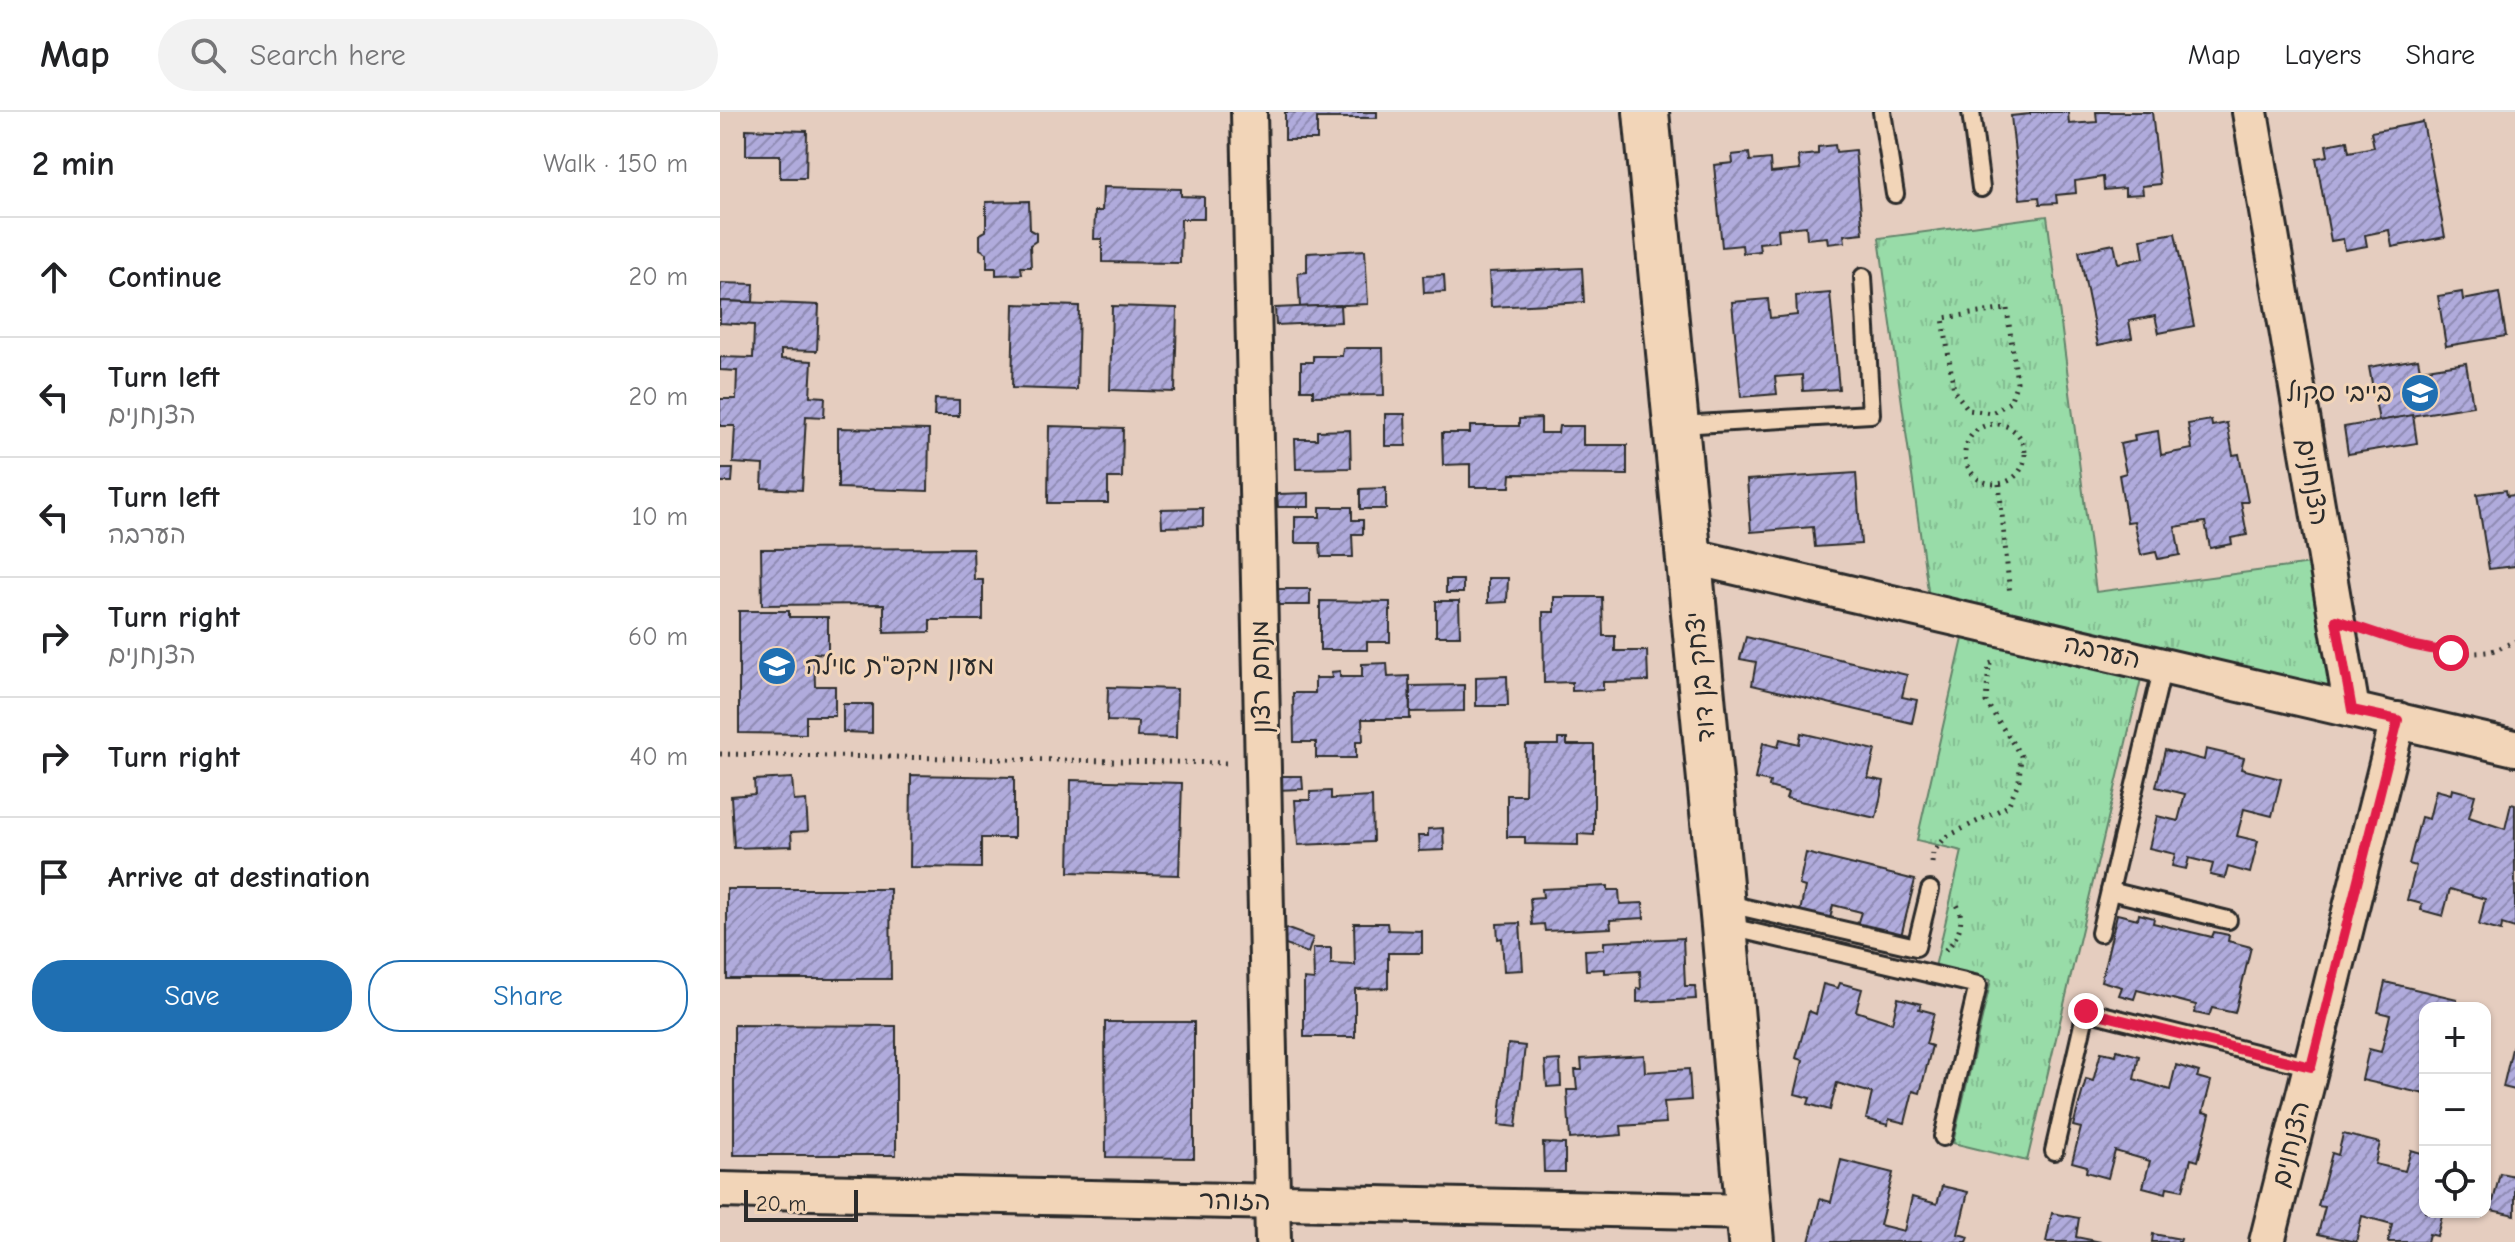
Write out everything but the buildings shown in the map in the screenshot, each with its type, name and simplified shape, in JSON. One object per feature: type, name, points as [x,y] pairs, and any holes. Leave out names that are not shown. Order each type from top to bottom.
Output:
[{"type":"street","name":"מנחם רצון","points":[[1249,112],[1273,1242]]},
{"type":"street","name":"יצחק בן דוד","points":[[1646,112],[1751,1227]]},
{"type":"street","name":"הצנחנים","points":[[2250,112],[2352,710]]},
{"type":"street","name":"הערבה","points":[[1689,556],[2515,748]]},
{"type":"street","name":"הצנחנים","points":[[2267,1242],[2398,720]]},
{"type":"street","name":"הזוהר","points":[[720,1190],[1272,1202],[1751,1227]]},
{"type":"lane","points":[[1882,112],[1895,194]]},
{"type":"lane","points":[[1971,112],[1981,188]]},
{"type":"lane","points":[[1677,425],[1871,414],[1863,277]]},
{"type":"lane","points":[[2100,933],[2163,666]]},
{"type":"lane","points":[[1723,914],[1916,947],[1930,890]]},
{"type":"lane","points":[[2110,891],[2228,920]]},
{"type":"lane","points":[[1723,914],[1920,972],[1978,985],[1943,1137]]},
{"type":"lane","points":[[2054,1151],[2086,1011],[2311,1067]]},
{"type":"path","points":[[2007,309],[2017,382],[2010,402],[1992,413],[1969,410],[1954,391],[1943,318],[2007,309]]},
{"type":"path","points":[[1992,413],[1992,424]]},
{"type":"path","points":[[1992,424],[2003,425],[2020,437],[2026,457],[2017,475],[2009,482],[1989,484],[1972,475],[1965,458],[1968,439],[1983,426],[1992,424]]},
{"type":"path","points":[[1999,484],[2014,632]]},
{"type":"path","points":[[2336,620],[2411,645],[2451,653],[2489,652],[2515,641]]},
{"type":"path","points":[[1932,864],[1933,852],[1946,837],[2008,806],[2019,780],[2021,756],[1986,702],[1989,664],[2057,641]]},
{"type":"path","points":[[720,754],[1262,763]]},
{"type":"path","points":[[1920,972],[1952,944],[1961,927],[1960,907],[1950,897]]},
{"type":"green space","points":[[2047,216],[2096,592],[2326,562],[2352,710],[2145,662],[2027,1161],[1953,1143],[1991,980],[1935,967],[1962,851],[1917,840],[1967,621],[1931,612],[1879,238]]},
{"type":"place","name":"בייבי סקול","points":[[2420,393]]},
{"type":"place","name":"מעון מקפ\"ת אילה","points":[[777,666]]},
{"type":"route","points":[[2086,1011],[2311,1067],[2398,720],[2352,710],[2336,620],[2411,645],[2451,653]]}]
